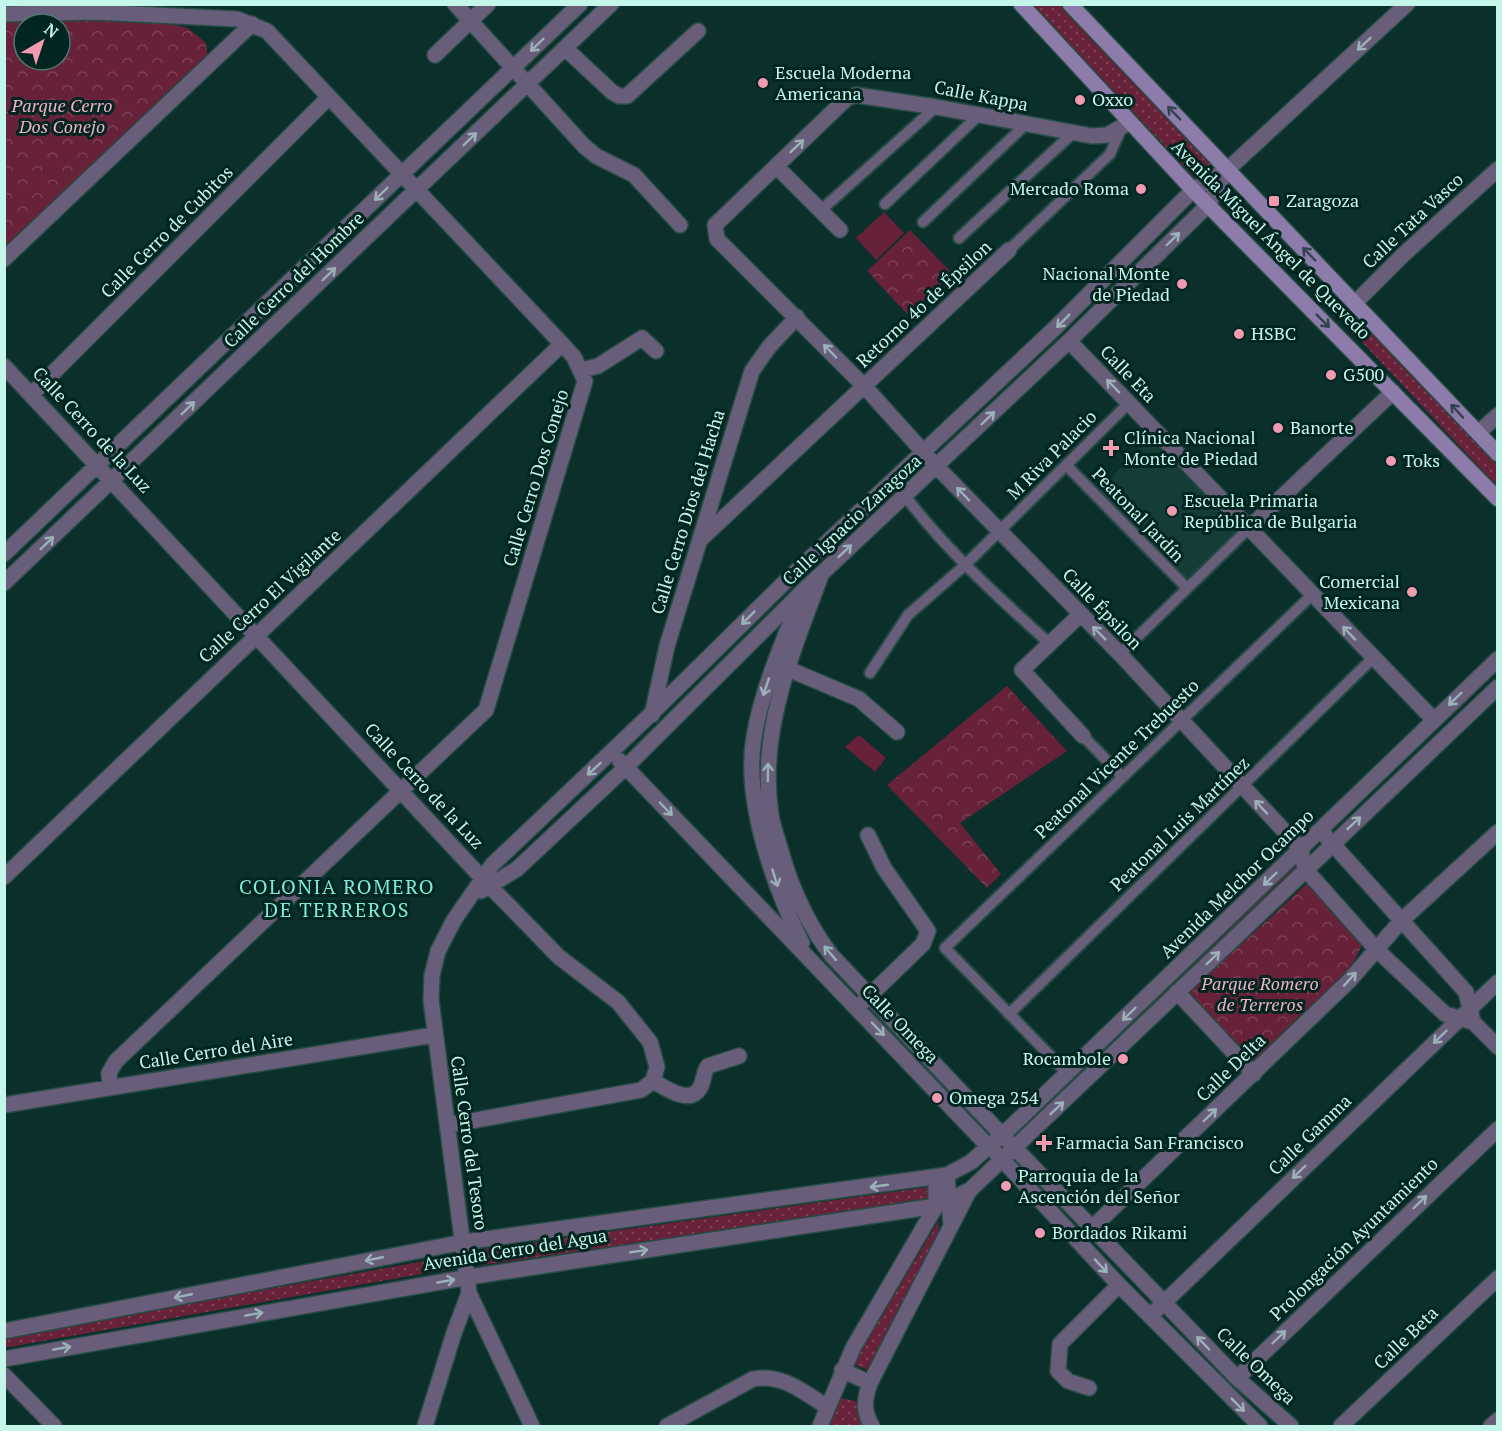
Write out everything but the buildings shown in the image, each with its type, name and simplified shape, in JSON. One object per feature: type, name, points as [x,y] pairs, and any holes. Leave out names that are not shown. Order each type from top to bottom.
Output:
[{"type":"main road","name":"Avenida Miguel Ángel de Quevedo","points":[[1021,4],[1126,126],[1208,205],[1497,499]]},
{"type":"main road","name":"Avenida Miguel Ángel de Quevedo","points":[[1075,6],[1497,453]]},
{"type":"street","points":[[455,4],[584,146],[596,156],[634,175],[681,225]]},
{"type":"street","points":[[435,55],[488,4]]},
{"type":"street","name":"Calle Cerro del Hombre","points":[[4,554],[580,4]]},
{"type":"street","name":"Calle Cerro del Hombre","points":[[4,583],[611,4]]},
{"type":"street","name":"Calle Ignacio Zaragoza","points":[[486,882],[501,855],[651,714],[790,577],[1055,328],[1193,190],[1228,169],[1407,4]]},
{"type":"street","name":"Calle Cerro Dos Conejo","points":[[4,14],[237,12],[252,24],[267,31],[417,189],[562,344],[582,370],[585,381],[486,710],[116,1061],[110,1070],[110,1088]]},
{"type":"street","points":[[4,259],[252,24]]},
{"type":"street","points":[[566,49],[612,92],[619,96],[627,96],[698,32]]},
{"type":"street","name":"Calle Kappa","points":[[724,215],[847,98],[864,96],[1100,136],[1126,126]]},
{"type":"street","name":"Calle Cerro de Cubitos","points":[[32,394],[329,97]]},
{"type":"street","points":[[820,211],[936,107]]},
{"type":"street","points":[[885,204],[979,115]]},
{"type":"street","points":[[923,222],[1026,124]]},
{"type":"street","points":[[1009,250],[1110,154],[1126,126]]},
{"type":"street","points":[[959,238],[1073,133]]},
{"type":"street","points":[[776,166],[840,230]]},
{"type":"street","name":"Calle Ignacio Zaragoza","points":[[486,882],[517,869],[626,767],[803,591],[937,467],[1208,205],[1228,169]]},
{"type":"street","name":"Calle Tata Vasco","points":[[1356,302],[1404,254],[1497,169]]},
{"type":"street","name":"Calle Épsilon","points":[[724,215],[715,225],[717,239],[865,387],[937,467],[1120,654],[1301,849]]},
{"type":"street","name":"Retorno 4o de Épsilon","points":[[699,540],[1009,250]]},
{"type":"street","name":"Calle Cerro Dios del Hacha","points":[[651,714],[667,646],[752,371],[797,317]]},
{"type":"street","points":[[582,370],[598,366],[642,338],[656,351]]},
{"type":"street","name":"Calle Eta","points":[[1069,341],[1434,720]]},
{"type":"street","name":"Calle Cerro El Vigilante","points":[[4,877],[562,344]]},
{"type":"street","name":"Calle Cerro de la Luz","points":[[4,366],[99,465],[486,882],[560,957],[618,1002],[650,1042],[657,1067],[653,1081]]},
{"type":"street","points":[[1120,654],[1186,588],[1393,392]]},
{"type":"street","name":"M Riva Palacio","points":[[870,673],[908,615],[964,566],[1129,403]]},
{"type":"street","points":[[1478,433],[1497,415]]},
{"type":"street","name":"Peatonal Jardín","points":[[1066,465],[1186,588]]},
{"type":"street","points":[[905,496],[936,537],[964,566],[1050,644]]},
{"type":"street","points":[[809,956],[781,898],[758,822],[753,739],[762,699],[781,666],[822,573],[810,559]]},
{"type":"street","points":[[781,666],[803,591],[790,577]]},
{"type":"street","name":"Peatonal Vicente Trebuesto","points":[[1009,1014],[945,948],[1313,594]]},
{"type":"street","points":[[1080,615],[1022,670],[1123,777]]},
{"type":"street","name":"Peatonal Luis Martínez","points":[[1009,1014],[1373,658]]},
{"type":"street","name":"Avenida Melchor Ocampo","points":[[1002,1135],[1321,831],[1497,659]]},
{"type":"street","points":[[781,666],[859,699],[897,732]]},
{"type":"street","name":"Calle Omega","points":[[781,666],[777,704],[769,742],[767,780],[771,817],[793,890],[820,940],[1014,1148],[1237,1378],[1291,1426]]},
{"type":"street","name":"Avenida Melchor Ocampo","points":[[1014,1148],[1497,687]]},
{"type":"street","points":[[651,714],[663,731]]},
{"type":"street","name":"Calle Omega","points":[[611,752],[809,956],[1119,1285],[1258,1426]]},
{"type":"street","points":[[1321,831],[1466,992],[1467,1017]]},
{"type":"street","name":"Calle Delta","points":[[1092,1228],[1349,981],[1401,921],[1497,832]]},
{"type":"street","points":[[857,1008],[927,938],[926,926],[901,895],[868,835]]},
{"type":"street","points":[[1301,849],[1305,869],[1376,949],[1445,1014],[1467,1017],[1497,1047]]},
{"type":"street","name":"Calle Cerro del Tesoro","points":[[486,882],[470,897],[454,920],[438,951],[432,983],[434,1035],[449,1125],[469,1276],[469,1293],[532,1426]]},
{"type":"street","name":"Calle Gamma","points":[[1150,1316],[1467,1017],[1497,982]]},
{"type":"street","points":[[1177,992],[1254,1074]]},
{"type":"street","points":[[1009,1014],[1067,1073]]},
{"type":"street","name":"Calle Cerro del Aire","points":[[4,1105],[434,1035]]},
{"type":"street","points":[[449,1125],[641,1090],[653,1081],[679,1095],[691,1095],[699,1089],[708,1066],[739,1056]]},
{"type":"street","name":"Prolongación Ayuntamiento","points":[[1237,1378],[1497,1129]]},
{"type":"street","name":"Avenida Cerro del Agua","points":[[4,1331],[464,1242],[942,1176],[971,1162],[1002,1135]]},
{"type":"street","name":"Avenida Cerro del Agua","points":[[4,1359],[469,1276],[942,1204],[970,1190],[1014,1148]]},
{"type":"street","points":[[942,1176],[942,1204],[951,1226]]},
{"type":"street","points":[[872,1426],[866,1415],[865,1398],[870,1383],[970,1190]]},
{"type":"street","points":[[820,1426],[842,1370],[942,1204]]},
{"type":"street","name":"Calle Beta","points":[[1341,1426],[1497,1278]]},
{"type":"street","points":[[1089,1388],[1068,1381],[1058,1371],[1060,1344],[1119,1285]]},
{"type":"street","points":[[425,1426],[469,1293]]},
{"type":"street","points":[[842,1370],[870,1383]]},
{"type":"street","points":[[4,1375],[54,1426]]},
{"type":"street","points":[[667,1426],[753,1379],[763,1377],[779,1379],[827,1407]]},
{"type":"street","points":[[1491,1426],[1497,1420]]},
{"type":"shaded area","name":"Escuela Primaria República de Bulgaria","points":[[1156,432],[1249,528],[1187,588],[1095,494]]},
{"type":"green space","points":[[1033,5],[1061,5],[1212,163],[1195,178]]},
{"type":"green space","name":"Parque Cerro Dos Conejo","points":[[155,20],[188,28],[206,43],[208,58],[5,250],[5,21],[12,21],[12,72],[72,72],[72,21]]},
{"type":"green space","points":[[884,212],[904,233],[876,260],[856,238]]},
{"type":"green space","points":[[910,230],[952,273],[908,315],[867,271]]},
{"type":"green space","points":[[1373,331],[1497,462],[1497,486],[1362,342]]},
{"type":"green space","points":[[1007,686],[1067,751],[960,823],[1001,874],[987,888],[887,785]]},
{"type":"green space","points":[[859,735],[886,758],[875,772],[845,747]]},
{"type":"green space","points":[[1294,862],[1296,870],[1015,1139],[1011,1132]]},
{"type":"green space","name":"Parque Romero de Terreros","points":[[1310,881],[1365,940],[1343,982],[1258,1065],[1188,993]]},
{"type":"green space","points":[[929,1187],[929,1202],[482,1265],[484,1249]]},
{"type":"green space","points":[[939,1220],[938,1233],[868,1370],[853,1364]]},
{"type":"green space","points":[[453,1256],[455,1268],[4,1348],[4,1336]]},
{"type":"green space","points":[[840,1398],[856,1401],[870,1426],[828,1426]]},
{"type":"place","name":"Escuela Moderna Americana","points":[[763,83]]},
{"type":"place","name":"Oxxo","points":[[1080,100]]},
{"type":"place","name":"Mercado Roma","points":[[1141,189]]},
{"type":"place","name":"Zaragoza","points":[[1274,201]]},
{"type":"place","name":"Nacional Monte de Piedad","points":[[1182,284]]},
{"type":"place","name":"HSBC","points":[[1239,334]]},
{"type":"place","name":"G500","points":[[1331,375]]},
{"type":"place","name":"Banorte","points":[[1278,428]]},
{"type":"place","name":"Clínica Nacional Monte de Piedad","points":[[1111,448]]},
{"type":"place","name":"Toks","points":[[1391,461]]},
{"type":"place","name":"Escuela Primaria República de Bulgaria","points":[[1172,511]]},
{"type":"place","name":"Comercial Mexicana","points":[[1412,592]]},
{"type":"place","name":"Rocambole","points":[[1123,1059]]},
{"type":"place","name":"Omega 254","points":[[937,1098]]},
{"type":"place","name":"Farmacia San Francisco","points":[[1044,1143]]},
{"type":"place","name":"Parroquia de la Ascención del Señor","points":[[1006,1186]]},
{"type":"place","name":"Bordados Rikami","points":[[1040,1233]]},
{"type":"district","name":"COLONIA ROMERO DE TERREROS","points":[[337,898]]}]
